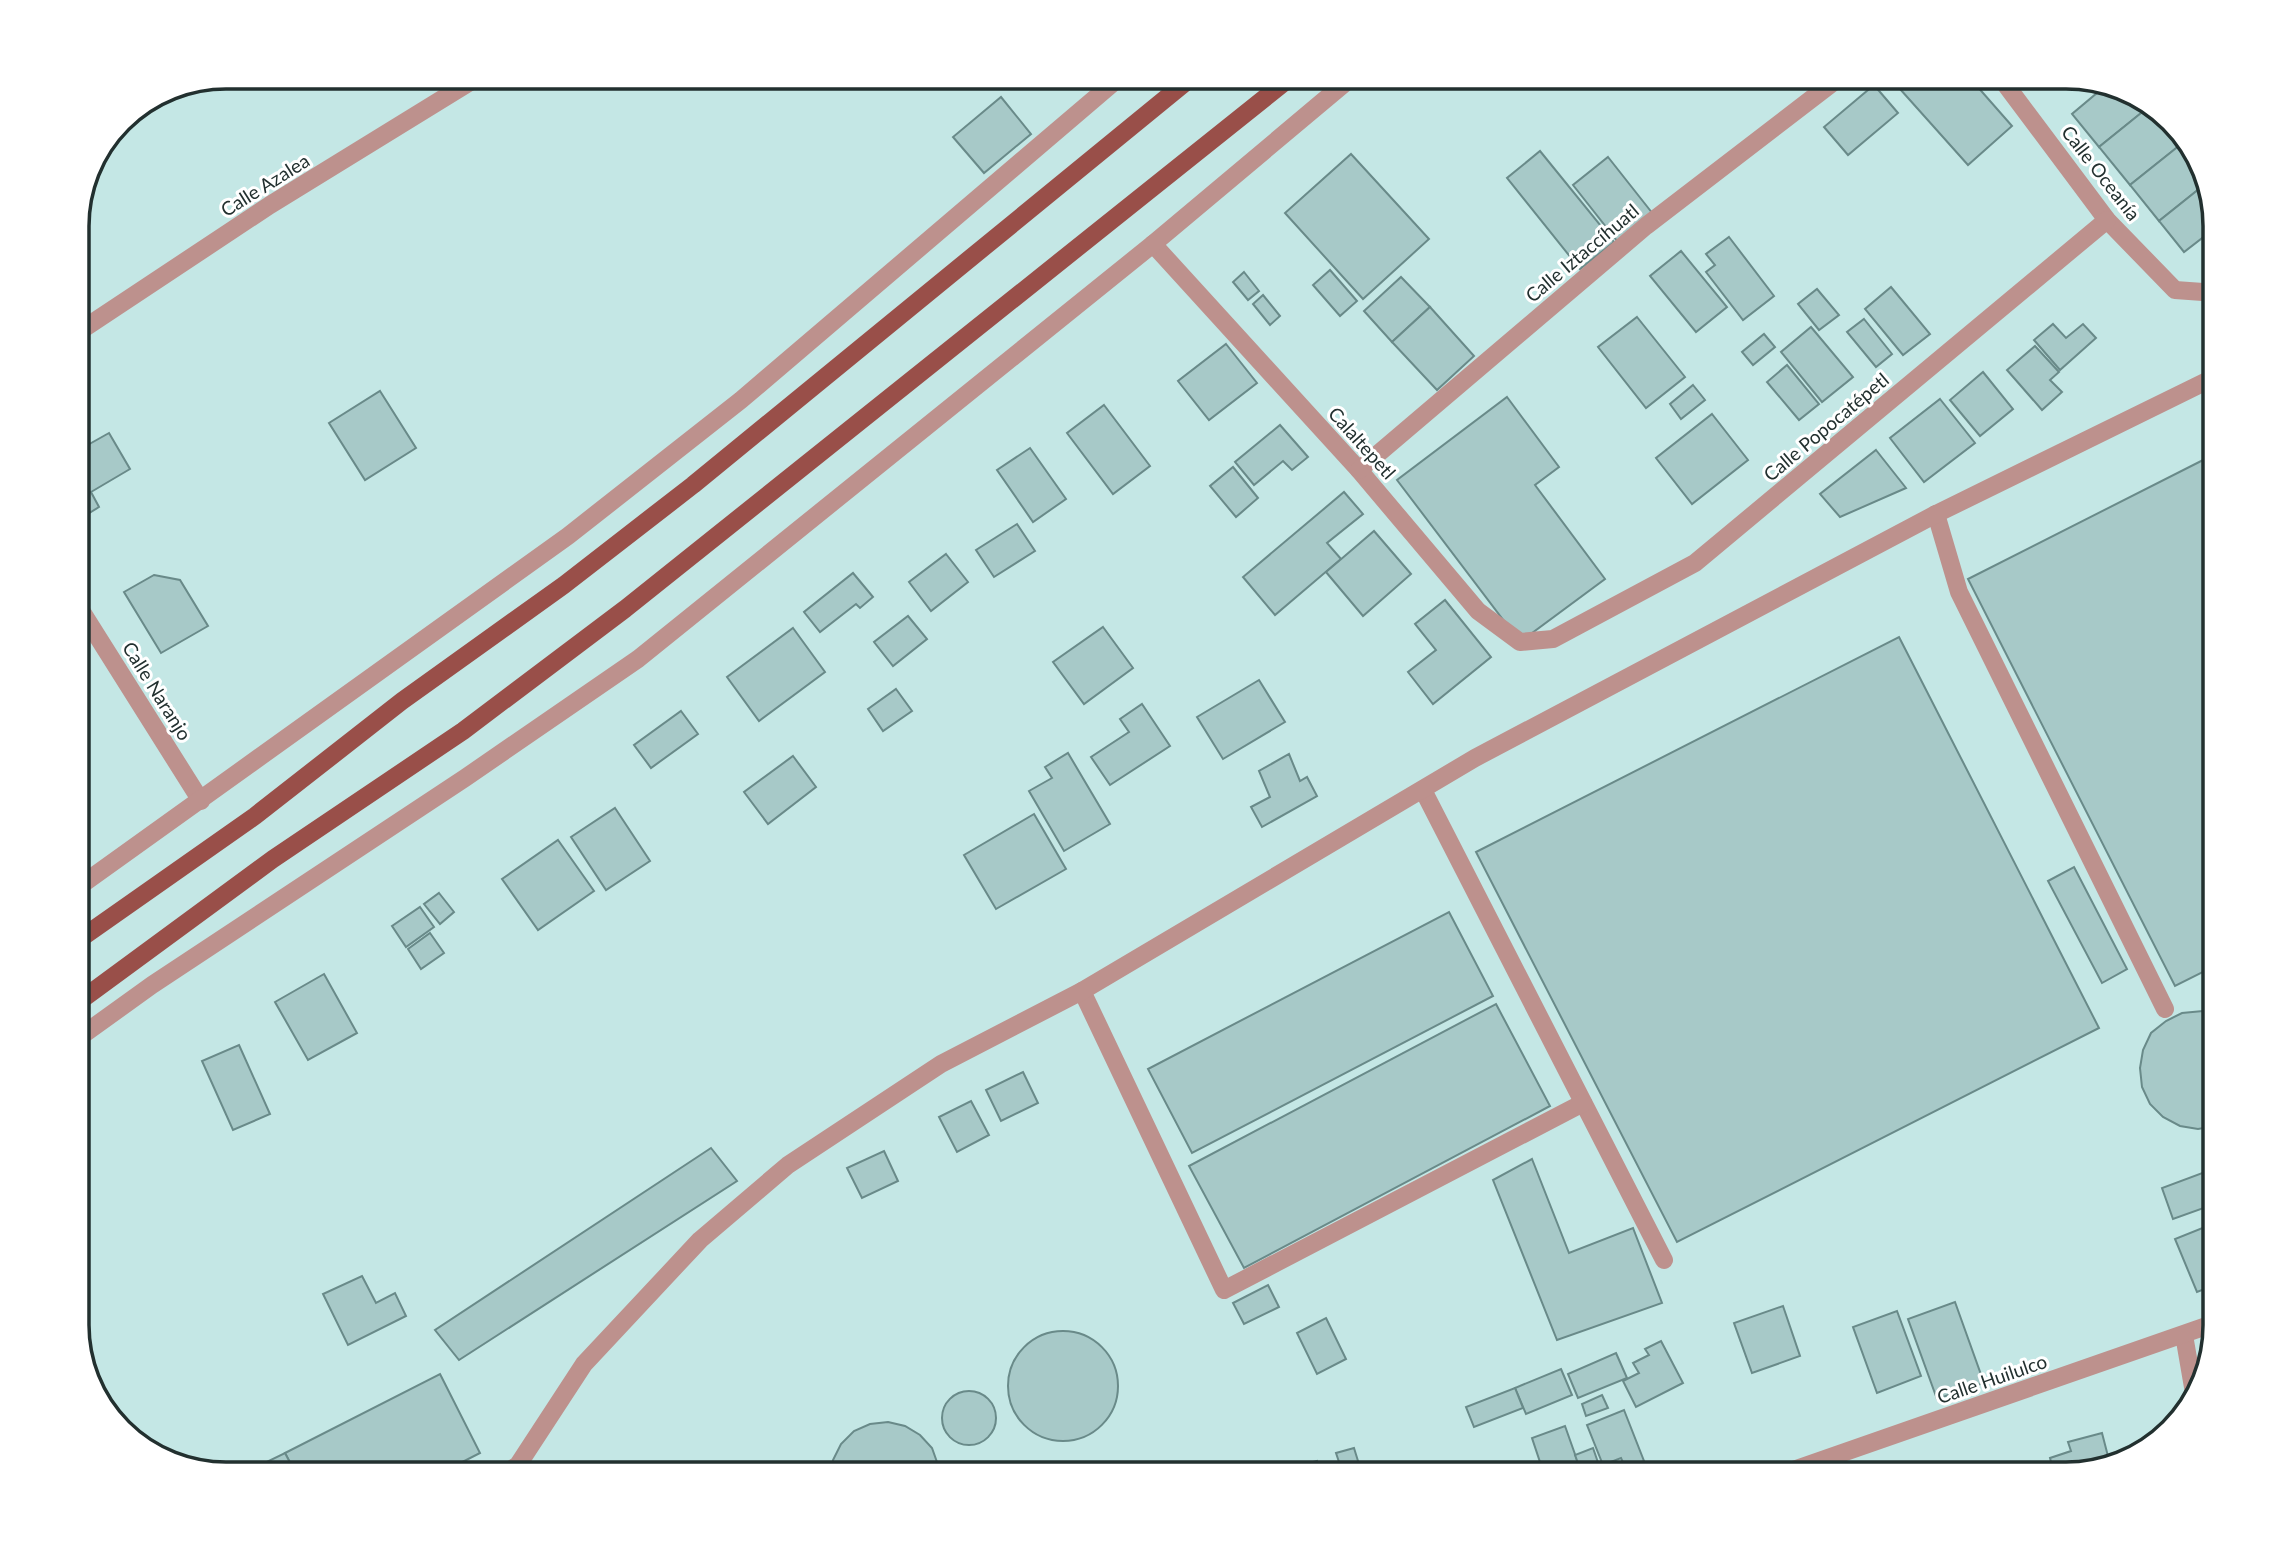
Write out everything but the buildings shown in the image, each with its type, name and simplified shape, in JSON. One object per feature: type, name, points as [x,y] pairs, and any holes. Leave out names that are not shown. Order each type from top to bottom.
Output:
[{"type":"main road","points":[[90,932],[255,816],[402,701],[564,585],[682,494],[1177,89]]},
{"type":"main road","points":[[90,993],[273,859],[463,731],[625,609],[1276,89]]},
{"type":"street","name":"Calle Azalea","points":[[90,324],[270,205],[458,89]]},
{"type":"street","points":[[90,879],[568,536],[741,400],[1106,89]]},
{"type":"street","points":[[90,1030],[152,985],[639,659],[1153,244],[1338,89]]},
{"type":"street","name":"Calle Iztaccíhuatl","points":[[1359,471],[1646,226],[1824,89]]},
{"type":"street","name":"Calle Oceanía","points":[[2009,89],[2108,220],[2175,290],[2203,292]]},
{"type":"street","name":"Calle Popocatépetl","points":[[1553,639],[1695,563],[2108,220]]},
{"type":"street","name":"Calaltepetl","points":[[1153,244],[1359,471],[1478,611],[1520,642],[1553,639]]},
{"type":"street","points":[[520,1462],[584,1364],[700,1240],[788,1165],[941,1064],[1082,991],[1475,758],[1936,514],[2203,383]]},
{"type":"street","points":[[1936,514],[1959,592],[2165,1009]]},
{"type":"street","name":"Calle Naranjo","points":[[90,625],[201,801]]},
{"type":"street","points":[[1423,790],[1664,1260]]},
{"type":"street","points":[[1082,991],[1224,1290],[1583,1102]]},
{"type":"street","name":"Calle Huilulco","points":[[1817,1462],[2203,1328]]},
{"type":"street","points":[[2184,1335],[2191,1378]]}]
